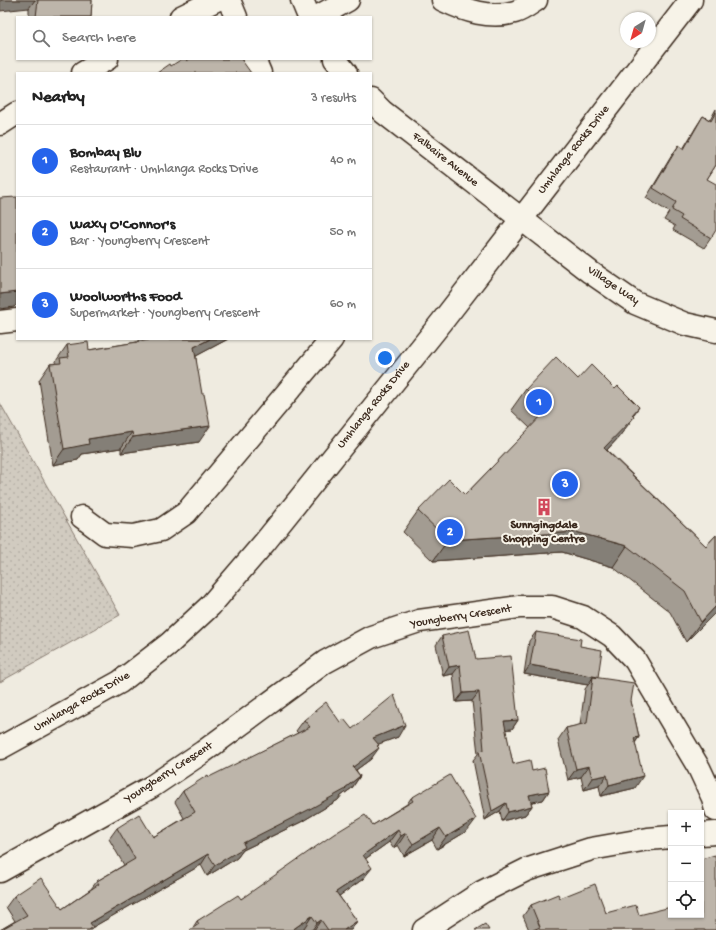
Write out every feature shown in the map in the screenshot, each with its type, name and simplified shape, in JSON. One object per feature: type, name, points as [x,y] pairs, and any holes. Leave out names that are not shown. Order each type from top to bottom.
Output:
[{"type":"street","points":[[183,16],[216,0]]},
{"type":"street","points":[[229,0],[236,16]]},
{"type":"street","points":[[302,0],[309,16]]},
{"type":"street","points":[[319,16],[348,0]]},
{"type":"street","points":[[443,0],[464,10],[488,15],[516,12],[536,0]]},
{"type":"street","name":"Umhlanga Rocks Drive","points":[[0,748],[120,682],[169,644],[210,606],[265,542],[441,323],[691,0]]},
{"type":"street","points":[[85,72],[105,60]]},
{"type":"street","points":[[254,60],[260,72]]},
{"type":"street","points":[[336,60],[345,72]]},
{"type":"street","name":"Falbaire Avenue","points":[[372,101],[383,112],[521,218]]},
{"type":"street","points":[[0,124],[16,114]]},
{"type":"street","name":"Village Way","points":[[521,218],[590,272],[635,302],[685,324],[716,331]]},
{"type":"street","points":[[0,322],[16,320]]},
{"type":"street","points":[[82,517],[105,534],[133,536],[161,530],[186,513],[331,340]]},
{"type":"street","name":"Youngberry Crescent","points":[[0,871],[151,787],[203,752],[325,662],[371,637],[419,621],[519,607],[552,607],[583,617],[612,636],[635,660],[699,768],[713,798],[716,810]]},
{"type":"street","points":[[704,834],[716,832]]},
{"type":"street","points":[[424,930],[482,892],[526,870],[591,849],[648,839],[668,837]]},
{"type":"shaded area","points":[[0,403],[120,615],[0,682]]},
{"type":"building","points":[[38,0],[92,0],[91,16],[36,16]]},
{"type":"building","points":[[180,60],[242,60],[250,72],[158,72],[170,64],[171,66]]},
{"type":"building","points":[[716,112],[716,165],[707,179],[716,184],[716,230],[711,238],[680,219],[682,216],[672,210],[676,202],[653,188],[679,145],[684,149],[703,116],[711,121]]},
{"type":"building","points":[[16,197],[16,292],[0,294],[0,198]]},
{"type":"building","points":[[149,340],[208,340],[194,347],[202,394],[204,394],[210,426],[133,437],[132,432],[88,439],[89,444],[64,449],[50,364],[61,363],[60,358],[69,357],[67,345],[88,342],[89,350]]},
{"type":"building","name":"Sunngingdale Shopping Centre","points":[[556,357],[578,379],[591,365],[615,389],[618,386],[639,407],[632,415],[634,417],[604,448],[706,546],[716,535],[716,606],[701,622],[685,591],[627,546],[576,532],[448,540],[418,511],[449,479],[465,495],[547,410],[526,389]]},
{"type":"building","points":[[469,630],[476,659],[511,656],[518,720],[504,721],[513,764],[530,760],[532,771],[545,768],[549,791],[529,795],[532,806],[508,812],[506,803],[492,811],[479,751],[484,750],[479,692],[463,693],[460,665],[449,667],[442,636]]},
{"type":"building","points":[[536,632],[581,639],[580,646],[602,650],[598,677],[530,665]]},
{"type":"building","points":[[593,677],[634,683],[631,701],[639,737],[634,738],[643,776],[609,785],[607,775],[592,778],[589,766],[576,769],[566,728],[587,723]]},
{"type":"building","points":[[394,695],[405,725],[373,738],[379,745],[377,746],[379,748],[353,767],[360,776],[345,788],[346,789],[243,843],[245,847],[215,865],[208,854],[90,923],[93,927],[89,930],[0,930],[27,915],[14,896],[41,878],[62,909],[99,884],[97,881],[135,859],[117,828],[139,814],[153,837],[195,812],[183,791],[208,775],[209,777],[310,727],[304,720],[326,702],[340,722],[344,719],[352,729]]},
{"type":"building","points":[[450,775],[476,819],[446,837],[440,828],[413,844],[406,833],[401,836],[398,830],[363,855],[372,868],[336,892],[357,921],[344,930],[328,930],[321,920],[317,923],[312,916],[292,930],[190,930],[199,924],[197,921],[238,895],[241,899],[334,834],[365,815],[373,825],[413,801],[411,798]]},
{"type":"building","points":[[715,855],[716,930],[533,930],[540,927],[531,905],[558,894],[560,898],[595,884],[606,913],[636,905],[639,915],[668,908],[668,918],[704,918],[704,858]]},
{"type":"building","points":[[485,924],[489,930],[475,930]]},
{"type":"place","name":"Bombay Blu","points":[[539,402]]},
{"type":"place","name":"Woolworths Food","points":[[565,484]]},
{"type":"place","name":"Sunngingdale Shopping Centre","points":[[544,507]]},
{"type":"place","name":"Waxy O'Connor's","points":[[450,532]]}]
